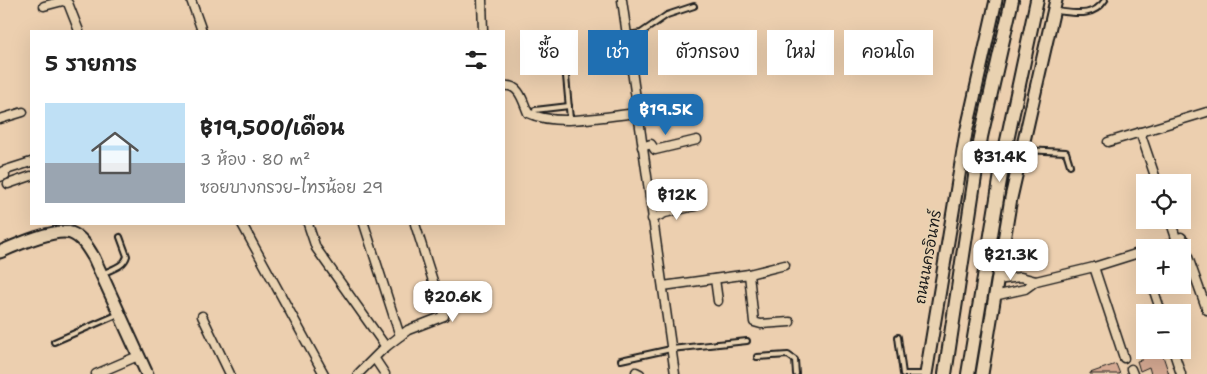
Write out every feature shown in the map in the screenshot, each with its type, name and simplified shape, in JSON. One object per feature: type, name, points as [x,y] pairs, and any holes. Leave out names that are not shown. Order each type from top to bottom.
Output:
[{"type":"main road","name":"ถนนนครอินทร์","points":[[925,374],[966,134],[996,0]]},
{"type":"main road","points":[[944,371],[981,137],[1012,0]]},
{"type":"main road","points":[[969,373],[1006,150],[1037,0]]},
{"type":"main road","points":[[982,374],[996,280],[1021,150],[1054,5]]},
{"type":"main road","points":[[0,252],[26,241],[56,233],[70,233],[84,241],[147,374]]},
{"type":"street","points":[[191,0],[202,30]]},
{"type":"street","points":[[482,0],[483,30]]},
{"type":"street","points":[[622,0],[625,30]]},
{"type":"street","points":[[44,6],[63,1],[68,3],[79,30]]},
{"type":"street","points":[[632,75],[675,374]]},
{"type":"street","points":[[505,86],[509,86],[520,94],[528,113],[537,118],[570,119],[637,113]]},
{"type":"street","points":[[0,119],[23,112]]},
{"type":"street","points":[[1108,142],[1207,112]]},
{"type":"street","points":[[1140,132],[1154,174]]},
{"type":"street","points":[[642,147],[651,144],[654,150],[697,140]]},
{"type":"street","points":[[3,174],[30,162]]},
{"type":"street","points":[[8,184],[30,176]]},
{"type":"street","points":[[652,218],[665,212],[696,206]]},
{"type":"street","points":[[243,225],[324,374]]},
{"type":"street","points":[[308,225],[316,248],[386,347]]},
{"type":"street","points":[[364,225],[400,336]]},
{"type":"street","points":[[358,374],[386,347],[408,330],[444,316],[415,225]]},
{"type":"street","points":[[994,296],[1025,289],[1036,281],[1094,268],[1136,255]]},
{"type":"street","points":[[662,286],[749,274],[776,269],[785,265]]},
{"type":"street","points":[[1094,268],[1124,358]]},
{"type":"street","points":[[1191,273],[1207,310]]},
{"type":"street","points":[[749,274],[754,322],[761,324],[790,322]]},
{"type":"street","points":[[996,280],[1021,277],[1036,281]]},
{"type":"street","points":[[715,279],[718,301]]},
{"type":"street","points":[[202,316],[230,374]]},
{"type":"street","points":[[96,374],[138,356]]},
{"type":"street","points":[[374,359],[385,374]]},
{"type":"street","points":[[1176,359],[1181,374]]},
{"type":"lane","points":[[1054,5],[1088,14],[1099,9],[1105,0]]},
{"type":"lane","points":[[645,30],[667,15],[694,6]]},
{"type":"lane","points":[[566,75],[570,119]]},
{"type":"lane","points":[[535,110],[569,106]]},
{"type":"lane","points":[[1021,150],[1066,152],[1070,165]]},
{"type":"lane","points":[[101,274],[122,264],[126,260],[127,256],[120,237]]},
{"type":"lane","points":[[54,342],[119,314]]},
{"type":"lane","points":[[898,337],[905,374],[925,374]]},
{"type":"lane","points":[[622,360],[671,350],[747,340]]},
{"type":"lane","points":[[757,357],[788,355],[794,360],[796,374]]},
{"type":"building","points":[[1164,359],[1169,374],[1151,374],[1149,367],[1140,371],[1137,361]]},
{"type":"building","points":[[1116,364],[1120,374],[1090,374],[1090,373]]}]
